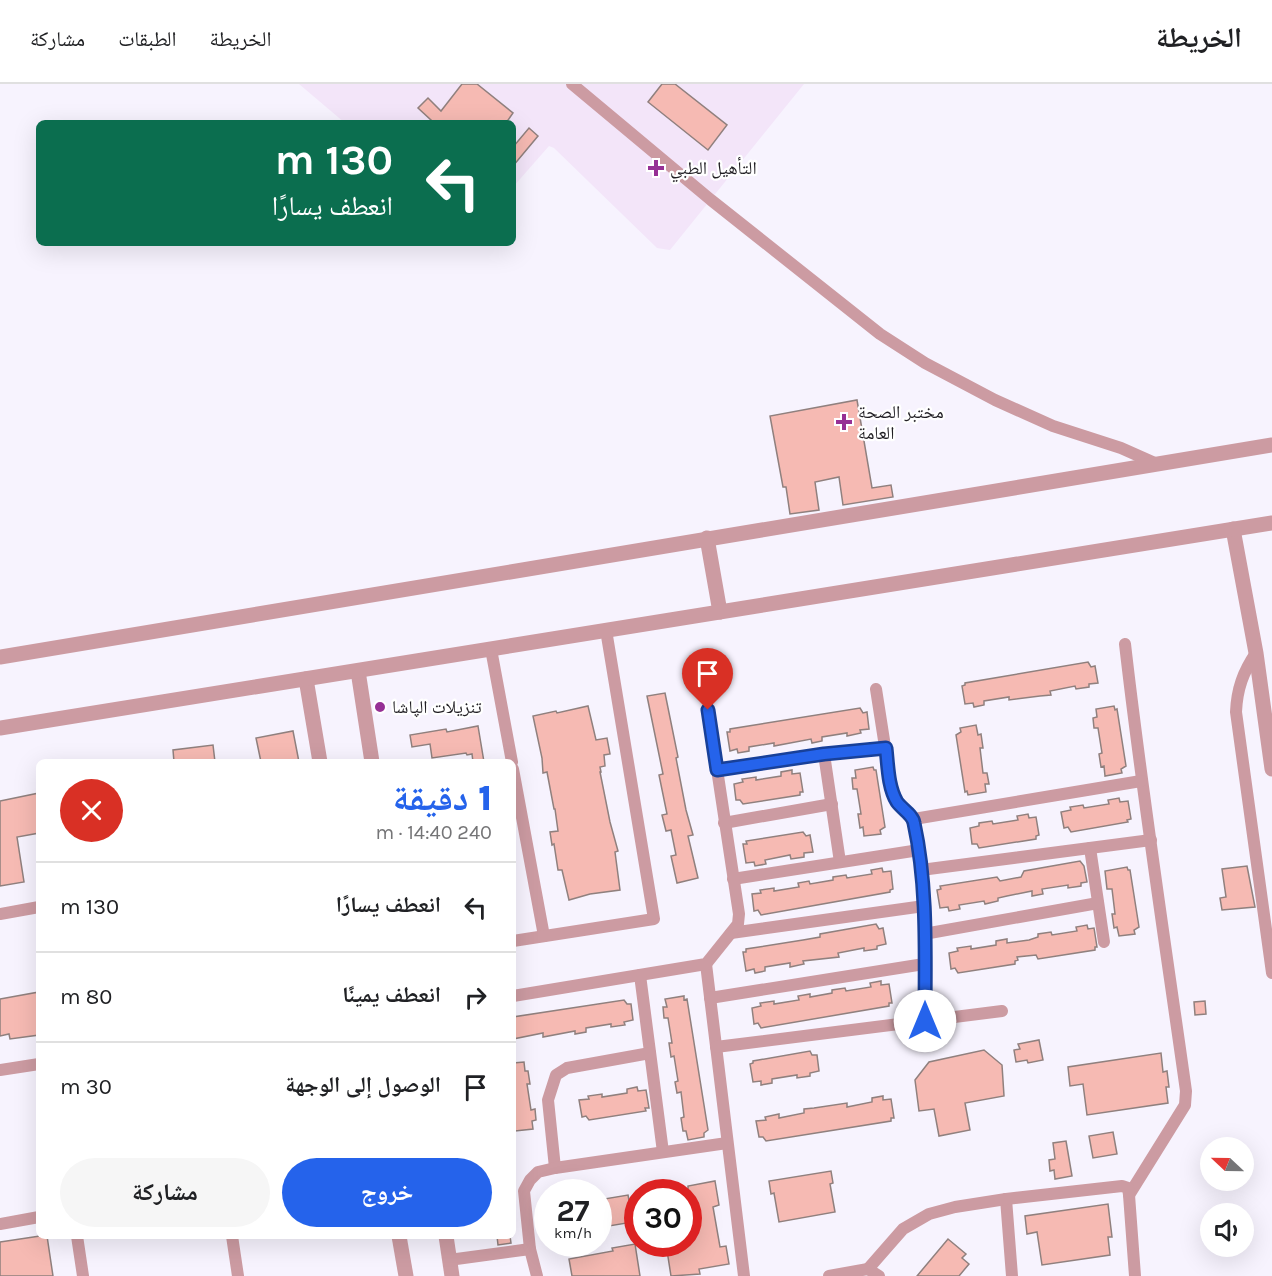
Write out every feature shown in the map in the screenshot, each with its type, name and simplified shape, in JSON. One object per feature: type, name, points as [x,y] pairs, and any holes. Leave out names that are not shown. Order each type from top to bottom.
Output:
[{"type":"street","points":[[572,84],[711,200],[889,340],[925,363],[995,400],[1053,426],[1121,448],[1157,464]]},
{"type":"street","points":[[0,657],[1272,445]]},
{"type":"street","points":[[0,728],[1233,529],[1272,526]]},
{"type":"street","points":[[1233,529],[1256,653],[1272,769]]},
{"type":"street","points":[[707,538],[720,612]]},
{"type":"street","points":[[516,941],[654,918],[606,630]]},
{"type":"street","points":[[1125,644],[1140,781],[1151,840],[1186,1091],[1185,1105],[1129,1195]]},
{"type":"street","points":[[491,649],[511,759]]},
{"type":"street","points":[[1256,653],[1241,682],[1236,712],[1272,973]]},
{"type":"street","points":[[358,670],[372,759]]},
{"type":"street","points":[[306,679],[319,759]]},
{"type":"street","points":[[876,689],[891,785],[896,800],[914,819],[919,850],[924,906],[925,1021]]},
{"type":"street","points":[[516,996],[706,964],[738,924],[739,914],[708,710]]},
{"type":"street","points":[[717,770],[824,754],[886,748]]},
{"type":"street","points":[[824,754],[840,862]]},
{"type":"street","points":[[914,819],[1140,781]]},
{"type":"street","points":[[516,785],[544,936]]},
{"type":"street","points":[[724,822],[832,804]]},
{"type":"street","points":[[921,870],[1151,840]]},
{"type":"street","points":[[1090,848],[1104,942]]},
{"type":"street","points":[[733,879],[919,850]]},
{"type":"street","points":[[924,934],[1098,903]]},
{"type":"street","points":[[731,933],[924,906]]},
{"type":"street","points":[[0,914],[36,908]]},
{"type":"street","points":[[706,964],[744,1276]]},
{"type":"street","points":[[710,999],[924,964]]},
{"type":"street","points":[[640,975],[663,1152]]},
{"type":"street","points":[[716,1047],[1002,1011]]},
{"type":"street","points":[[555,1167],[548,1100],[556,1076],[567,1068],[650,1053]]},
{"type":"street","points":[[0,1070],[36,1064]]},
{"type":"street","points":[[537,1276],[530,1249],[524,1191],[538,1172],[555,1167],[727,1143]]},
{"type":"street","points":[[829,1276],[868,1269],[903,1228],[929,1214],[955,1207],[1006,1199],[1122,1186],[1128,1188],[1135,1276]]},
{"type":"street","points":[[1006,1199],[1012,1276]]},
{"type":"street","points":[[0,1224],[36,1218]]},
{"type":"street","points":[[77,1239],[83,1276]]},
{"type":"street","points":[[232,1239],[238,1276]]},
{"type":"street","points":[[400,1239],[406,1276]]},
{"type":"street","points":[[446,1239],[452,1276]]},
{"type":"street","points":[[450,1260],[530,1249]]},
{"type":"street","points":[[868,1269],[879,1276]]},
{"type":"shaded area","name":"التأهيل الطبي","points":[[299,84],[804,84],[670,250],[657,248],[554,148],[549,146],[516,184],[516,120],[341,120]]},
{"type":"building","points":[[462,84],[477,84],[513,113],[508,120],[431,120],[418,108],[428,98],[441,111]]},
{"type":"building","points":[[662,84],[675,84],[727,125],[708,150],[648,102]]},
{"type":"building","points":[[529,128],[538,136],[516,162],[516,143]]},
{"type":"building","points":[[857,400],[872,488],[891,485],[893,497],[843,505],[839,477],[815,482],[819,510],[790,514],[770,416]]},
{"type":"building","points":[[1088,662],[1091,667],[1095,666],[1098,683],[1089,684],[1089,687],[1076,689],[1075,686],[1050,691],[1051,695],[984,701],[984,705],[974,707],[973,703],[965,704],[962,686],[965,683]]},
{"type":"building","points":[[665,693],[686,810],[693,835],[688,836],[698,878],[677,883],[671,856],[676,855],[671,830],[666,831],[662,815],[667,814],[659,775],[663,774],[647,696]]},
{"type":"building","points":[[588,706],[596,740],[607,738],[610,754],[604,755],[605,766],[600,767],[600,772],[618,851],[615,852],[620,890],[590,894],[569,900],[562,870],[558,870],[554,844],[552,845],[550,832],[558,831],[555,809],[547,772],[543,773],[533,716]]},
{"type":"building","points":[[1114,706],[1115,710],[1117,709],[1126,766],[1121,769],[1122,773],[1105,776],[1099,754],[1102,753],[1098,728],[1094,728],[1093,718],[1097,717],[1096,709]]},
{"type":"building","points":[[860,708],[863,713],[867,712],[869,729],[860,730],[861,733],[822,737],[822,741],[812,743],[811,739],[774,746],[774,743],[749,747],[749,751],[738,753],[737,749],[730,751],[727,732],[730,732],[730,729]]},
{"type":"building","points":[[976,725],[978,735],[981,734],[983,773],[987,773],[989,784],[985,784],[986,792],[968,795],[967,791],[965,792],[956,735],[961,732],[960,728]]},
{"type":"building","points":[[478,726],[484,759],[473,759],[472,754],[467,755],[466,753],[432,758],[430,744],[412,747],[410,735],[446,729],[447,732]]},
{"type":"building","points":[[293,731],[298,759],[260,759],[256,738]]},
{"type":"building","points":[[213,745],[215,759],[174,759],[173,750]]},
{"type":"building","points":[[873,767],[876,770],[885,827],[880,830],[881,834],[864,836],[863,827],[860,828],[858,814],[861,814],[857,789],[853,789],[852,778],[856,778],[855,770]]},
{"type":"building","points":[[792,770],[792,774],[800,773],[803,792],[800,792],[800,795],[743,804],[740,800],[736,800],[734,784],[743,782],[742,779],[756,777],[756,780],[781,776],[781,772]]},
{"type":"building","points":[[36,794],[36,834],[17,837],[24,882],[0,886],[0,801]]},
{"type":"building","points":[[1119,798],[1120,802],[1128,801],[1131,819],[1127,820],[1128,822],[1071,832],[1068,827],[1064,828],[1061,812],[1071,810],[1070,807],[1083,805],[1084,808],[1109,804],[1108,800]]},
{"type":"building","points":[[1028,814],[1029,818],[1036,817],[1039,835],[1036,839],[979,848],[977,844],[972,844],[970,828],[979,826],[979,823],[992,821],[993,824],[1018,820],[1017,816]]},
{"type":"building","points":[[803,832],[806,836],[810,835],[813,852],[804,853],[804,857],[791,859],[790,855],[765,860],[766,864],[755,866],[754,862],[746,863],[743,844],[747,844],[746,841]]},
{"type":"building","points":[[1080,861],[1084,866],[1087,882],[1081,883],[1081,886],[1068,888],[1068,885],[1042,889],[1043,894],[1032,896],[1032,891],[998,898],[998,901],[985,904],[984,901],[959,905],[960,909],[949,911],[948,907],[940,908],[937,890],[941,889],[940,886],[997,877],[1000,881],[1021,877],[1024,871]]},
{"type":"building","points":[[1247,866],[1255,907],[1222,910],[1220,898],[1226,897],[1222,869]]},
{"type":"building","points":[[1127,867],[1130,870],[1139,927],[1134,930],[1135,934],[1119,936],[1117,927],[1114,928],[1112,889],[1107,889],[1105,871]]},
{"type":"building","points":[[882,868],[883,872],[891,871],[893,889],[890,892],[761,915],[758,910],[754,911],[752,894],[761,893],[760,890],[774,888],[774,891],[799,887],[798,883],[809,881],[810,884],[833,880],[833,877],[846,875],[847,878],[872,874],[871,870]]},
{"type":"building","points":[[876,924],[879,929],[883,928],[886,944],[877,946],[877,949],[864,951],[864,948],[838,953],[839,957],[803,961],[804,964],[790,967],[790,963],[765,967],[765,971],[755,973],[754,969],[746,971],[743,952],[746,952],[746,949],[820,937],[820,934]]},
{"type":"building","points":[[1087,925],[1088,929],[1094,928],[1097,947],[1095,950],[1038,959],[1036,955],[1017,957],[1015,964],[958,973],[955,968],[951,969],[949,953],[958,951],[957,948],[971,946],[971,949],[996,945],[996,941],[1007,939],[1007,943],[1029,940],[1038,937],[1038,934],[1051,932],[1052,935],[1077,931],[1076,927]]},
{"type":"building","points":[[881,981],[881,985],[889,984],[892,1003],[889,1003],[889,1006],[761,1028],[758,1023],[754,1024],[752,1008],[761,1006],[760,1003],[774,1001],[774,1004],[799,1000],[798,996],[810,994],[810,997],[832,993],[832,990],[845,988],[846,991],[871,987],[870,983]]},
{"type":"building","points":[[36,993],[36,1035],[10,1039],[9,1034],[0,1036],[0,999]]},
{"type":"building","points":[[684,996],[684,1000],[687,999],[708,1130],[704,1133],[704,1137],[688,1140],[686,1131],[683,1131],[681,1092],[677,1093],[675,1082],[678,1081],[674,1056],[671,1057],[669,1043],[672,1043],[668,1018],[664,1018],[663,1007],[667,1007],[665,999]]},
{"type":"building","points":[[624,1000],[627,1004],[631,1004],[633,1020],[624,1022],[625,1025],[611,1027],[611,1024],[586,1028],[586,1032],[575,1034],[575,1031],[543,1037],[543,1033],[516,1038],[516,1017]]},
{"type":"building","points":[[1205,1001],[1206,1014],[1195,1015],[1194,1002]]},
{"type":"building","points":[[1039,1040],[1043,1060],[1028,1063],[1027,1060],[1016,1062],[1014,1050],[1020,1049],[1018,1044]]},
{"type":"building","points":[[984,1050],[1002,1065],[1004,1096],[965,1103],[970,1130],[939,1136],[934,1109],[919,1111],[915,1080],[929,1062]]},
{"type":"building","points":[[810,1051],[812,1055],[817,1055],[819,1071],[810,1073],[810,1076],[797,1078],[797,1075],[772,1079],[772,1083],[761,1085],[761,1081],[753,1082],[750,1064],[753,1061]]},
{"type":"building","points":[[1161,1053],[1163,1072],[1167,1071],[1168,1103],[1087,1115],[1083,1084],[1070,1086],[1068,1067]]},
{"type":"building","points":[[524,1062],[525,1071],[528,1071],[530,1084],[527,1084],[531,1110],[535,1109],[536,1120],[532,1121],[533,1129],[516,1131],[516,1063]]},
{"type":"building","points":[[637,1087],[638,1091],[646,1090],[649,1108],[645,1108],[646,1111],[589,1120],[586,1116],[582,1117],[579,1100],[589,1099],[588,1096],[602,1094],[602,1097],[627,1093],[627,1089]]},
{"type":"building","points":[[883,1096],[883,1100],[891,1099],[894,1118],[891,1118],[891,1121],[766,1141],[763,1137],[759,1137],[756,1121],[766,1120],[765,1117],[779,1114],[779,1118],[804,1113],[804,1109],[847,1103],[847,1107],[872,1102],[872,1098]]},
{"type":"building","points":[[1113,1132],[1117,1154],[1093,1158],[1089,1136]]},
{"type":"building","points":[[1066,1141],[1072,1176],[1055,1179],[1054,1170],[1050,1171],[1049,1160],[1055,1159],[1053,1143]]},
{"type":"building","points":[[831,1171],[833,1183],[830,1184],[835,1212],[779,1222],[774,1193],[771,1194],[769,1181]]},
{"type":"building","points":[[715,1181],[719,1205],[713,1207],[720,1247],[726,1246],[729,1264],[699,1269],[700,1274],[671,1276],[668,1257],[702,1257],[702,1183]]},
{"type":"building","points":[[624,1196],[624,1224],[612,1226],[612,1198]]},
{"type":"building","points":[[1108,1204],[1112,1237],[1108,1237],[1110,1255],[1042,1265],[1037,1232],[1027,1234],[1025,1216]]},
{"type":"building","points":[[36,1237],[36,1239],[47,1239],[53,1276],[0,1276],[0,1242]]},
{"type":"building","points":[[497,1239],[510,1239],[511,1243],[498,1245]]},
{"type":"building","points":[[948,1239],[966,1254],[962,1258],[969,1264],[959,1276],[917,1276]]},
{"type":"building","points":[[624,1246],[624,1257],[637,1257],[640,1276],[572,1276],[569,1259],[612,1257],[612,1248]]},
{"type":"place","name":"التأهيل الطبي","points":[[656,168]]},
{"type":"place","name":"مختبر الصحة العامة","points":[[844,422]]},
{"type":"place","name":"تنزيلات الپاشا","points":[[380,707]]},
{"type":"route","points":[[708,710],[717,770],[824,754],[886,748],[891,785],[896,800],[914,819],[919,850],[924,906],[925,1021]]}]
